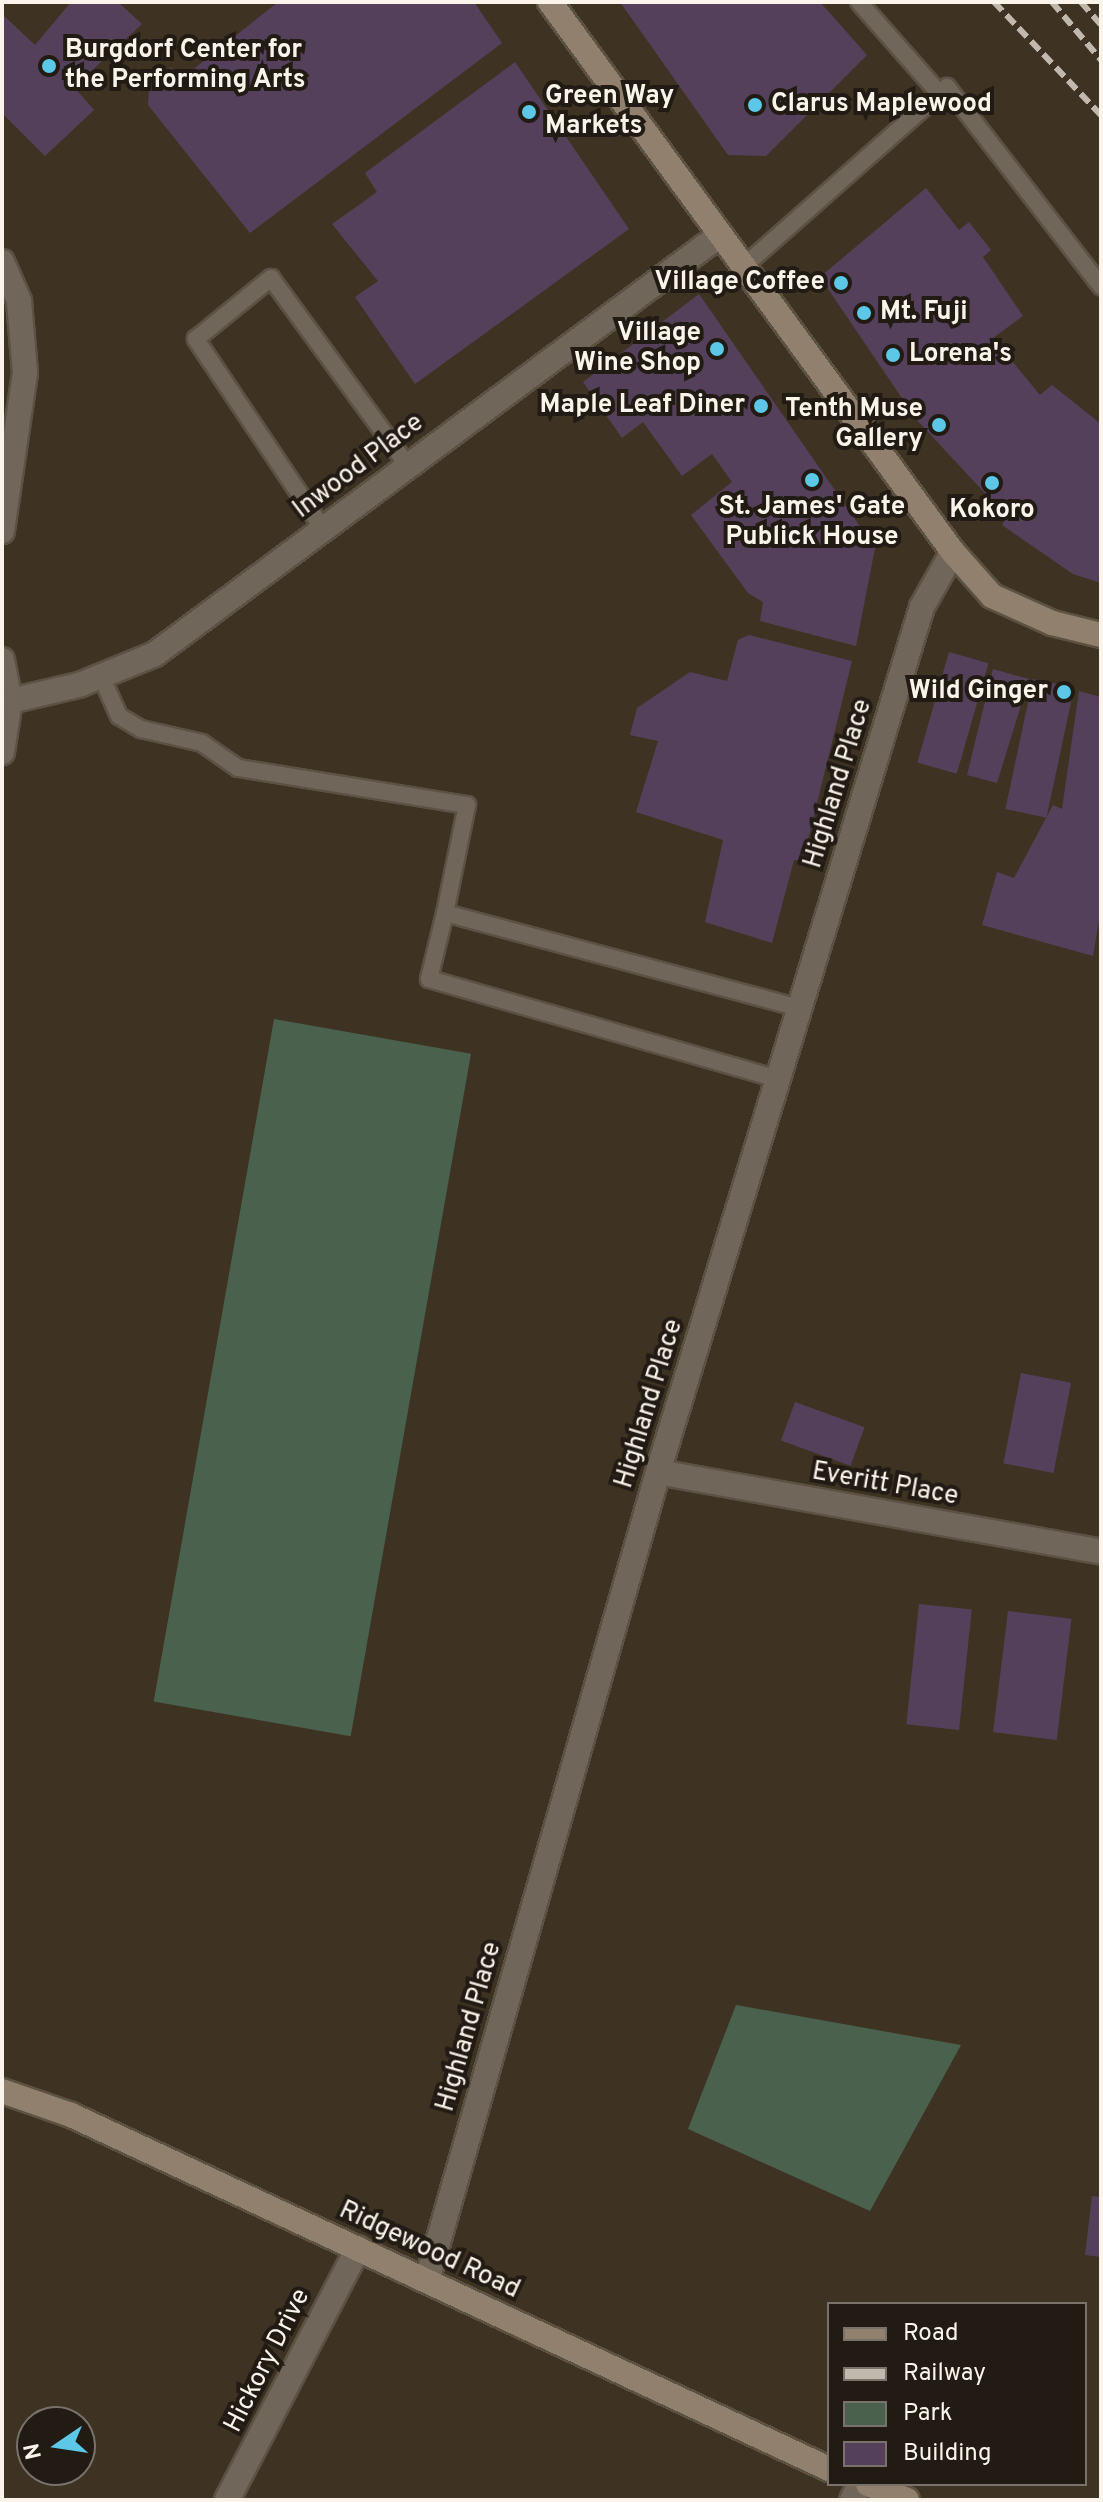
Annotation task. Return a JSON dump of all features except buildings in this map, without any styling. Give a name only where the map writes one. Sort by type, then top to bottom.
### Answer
[{"type":"street","points":[[550,2],[953,552],[992,596],[1052,623],[1101,635]]},
{"type":"street","name":"Inwood Place","points":[[10,701],[101,676],[155,654],[720,235]]},
{"type":"street","points":[[2,262],[19,301],[25,373],[2,531]]},
{"type":"street","name":"Highland Place","points":[[427,2281],[658,1472],[922,607],[953,552]]},
{"type":"street","points":[[2,660],[10,701],[2,752]]},
{"type":"street","name":"Everitt Place","points":[[658,1472],[1101,1552]]},
{"type":"street","name":"Ridgewood Road","points":[[2,2091],[71,2115],[827,2468]]},
{"type":"street","name":"Hickory Drive","points":[[227,2500],[358,2248]]},
{"type":"street","points":[[873,2486],[907,2500]]},
{"type":"lane","points":[[859,2],[939,93]]},
{"type":"lane","points":[[743,267],[947,87],[1101,286]]},
{"type":"lane","points":[[323,529],[196,339],[271,278],[408,466]]},
{"type":"lane","points":[[101,676],[119,716],[141,729],[202,743],[238,768],[467,805],[429,979],[778,1079]]},
{"type":"lane","points":[[445,913],[800,1008]]},
{"type":"green space","points":[[274,1019],[471,1054],[351,1736],[154,1701]]},
{"type":"green space","points":[[736,2005],[961,2045],[870,2211],[688,2129]]},
{"type":"railway","points":[[994,2],[1101,115]]},
{"type":"railway","points":[[1052,2],[1101,60]]},
{"type":"railway","points":[[1081,2],[1101,25]]},
{"type":"place","name":"Burgdorf Center for the Performing Arts","points":[[49,66]]},
{"type":"place","name":"Clarus Maplewood","points":[[755,105]]},
{"type":"place","name":"Green Way Markets","points":[[529,112]]},
{"type":"place","name":"Village Coffee","points":[[841,283]]},
{"type":"place","name":"Mt. Fuji","points":[[864,313]]},
{"type":"place","name":"Village Wine Shop","points":[[717,349]]},
{"type":"place","name":"Lorena's","points":[[893,355]]},
{"type":"place","name":"Maple Leaf Diner","points":[[761,406]]},
{"type":"place","name":"Tenth Muse Gallery","points":[[939,425]]},
{"type":"place","name":"St. James' Gate Publick House","points":[[812,480]]},
{"type":"place","name":"Kokoro","points":[[992,483]]},
{"type":"place","name":"Wild Ginger","points":[[1064,692]]}]
